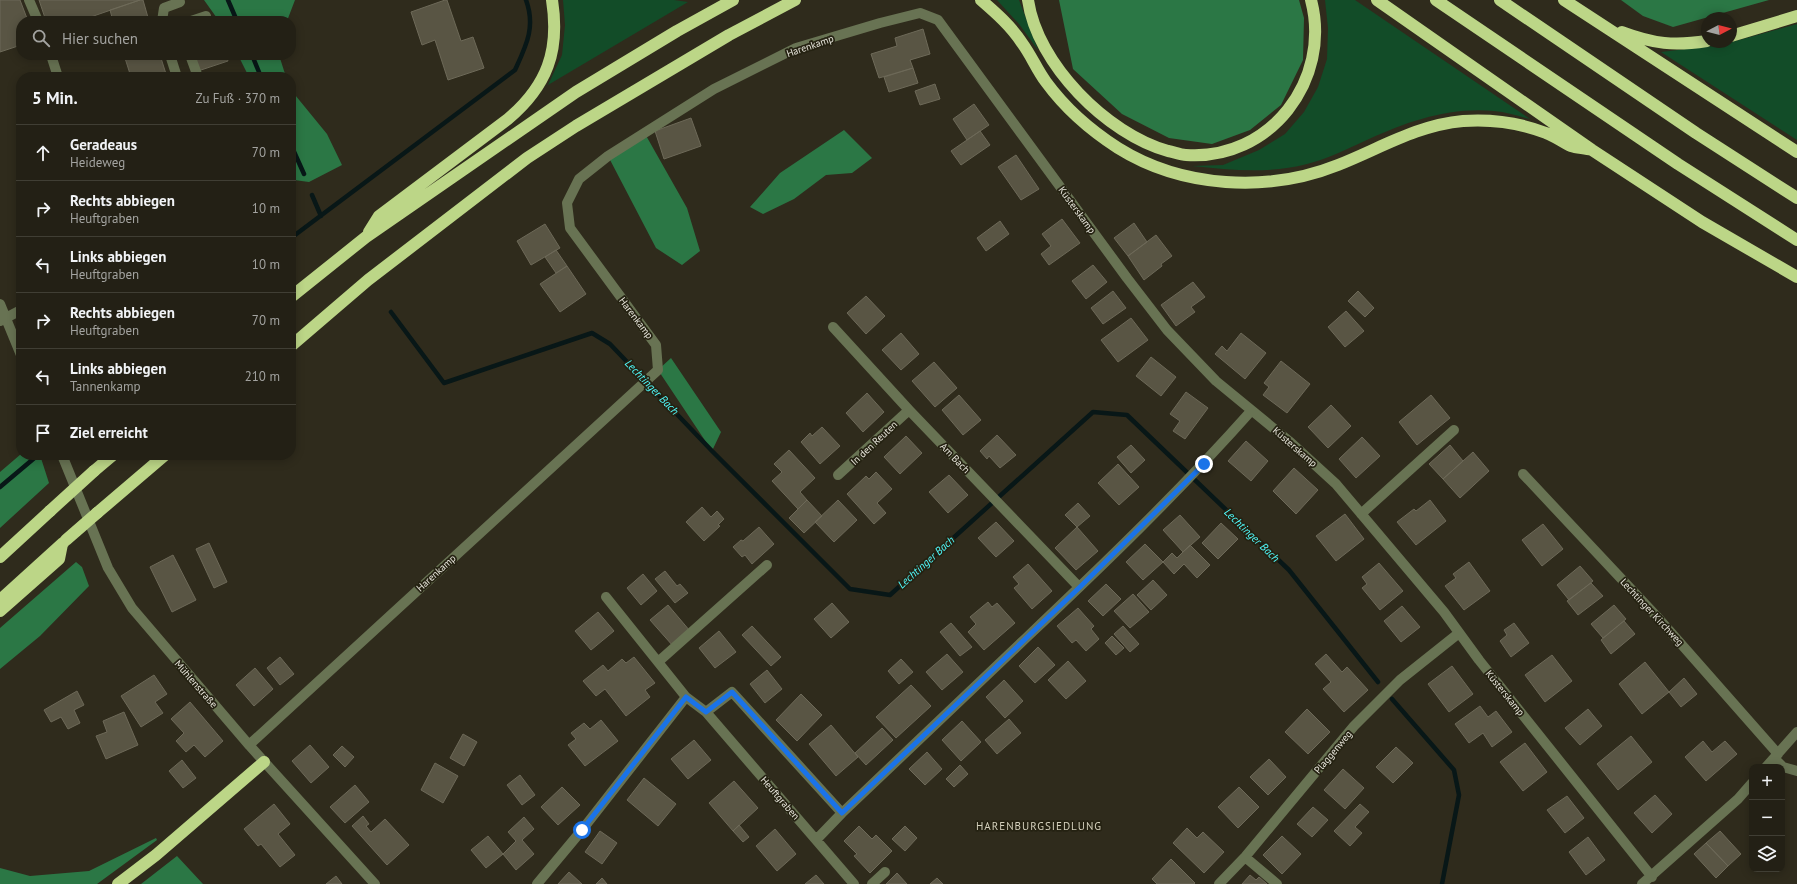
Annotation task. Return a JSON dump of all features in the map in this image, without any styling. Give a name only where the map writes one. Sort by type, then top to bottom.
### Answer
[{"type":"highway","points":[[366,237],[379,216],[508,119],[522,107],[536,90],[548,66],[554,40],[552,0]]},
{"type":"highway","points":[[296,293],[366,237],[576,92],[677,31],[733,0]]},
{"type":"highway","points":[[296,342],[368,280],[527,158],[576,126],[722,39],[796,0]]},
{"type":"highway","points":[[981,0],[1005,21],[1023,43],[1045,81],[1065,105],[1093,130],[1119,149],[1155,166],[1197,178],[1236,183],[1276,182],[1336,166],[1403,136],[1434,126],[1463,121],[1493,121],[1520,125],[1546,133],[1572,146],[1592,150]]},
{"type":"highway","points":[[1028,0],[1040,37],[1059,70],[1084,101],[1120,129],[1153,147],[1185,155],[1218,154],[1250,142],[1275,125],[1292,106],[1305,83],[1314,57],[1316,30],[1311,0]]},
{"type":"highway","points":[[1377,0],[1592,150],[1702,222],[1797,277]]},
{"type":"highway","points":[[1436,0],[1653,147],[1797,240]]},
{"type":"highway","points":[[1500,0],[1690,129],[1797,198]]},
{"type":"highway","points":[[1564,0],[1797,152]]},
{"type":"highway","points":[[1737,34],[1797,16]]},
{"type":"highway","points":[[1599,23],[1637,38],[1661,44],[1685,44],[1701,42]]},
{"type":"highway","points":[[0,557],[107,460]]},
{"type":"highway","points":[[0,600],[64,542],[159,460]]},
{"type":"highway","points":[[0,611],[59,559],[64,542]]},
{"type":"highway","points":[[118,884],[156,855],[264,762]]},
{"type":"street","points":[[29,0],[36,16]]},
{"type":"street","points":[[163,16],[164,8],[180,2]]},
{"type":"street","name":"Harenkamp","points":[[249,745],[658,370],[656,345],[570,228],[566,203],[579,179],[608,156],[714,89],[796,48],[880,23],[920,13],[938,20]]},
{"type":"street","name":"Küsterskamp","points":[[938,20],[1127,278],[1167,330],[1216,381],[1289,441],[1336,484],[1444,612],[1478,660],[1652,876]]},
{"type":"street","points":[[53,60],[56,72]]},
{"type":"street","points":[[172,60],[175,72]]},
{"type":"street","points":[[192,60],[196,72]]},
{"type":"street","points":[[0,304],[3,320],[16,345]]},
{"type":"street","points":[[3,320],[16,313]]},
{"type":"street","name":"Am Bach","points":[[833,327],[909,410],[1080,587]]},
{"type":"street","name":"In den Reuten","points":[[838,475],[909,410]]},
{"type":"street","points":[[816,840],[842,813],[1080,587],[1175,494],[1204,464],[1251,410]]},
{"type":"street","points":[[1361,514],[1454,430]]},
{"type":"street","name":"Mühlenstraße","points":[[64,460],[108,568],[132,608],[249,745],[375,884]]},
{"type":"street","name":"Lechtinger Kirchweg","points":[[1523,474],[1660,620],[1776,756],[1783,767],[1797,771]]},
{"type":"street","points":[[658,662],[767,565]]},
{"type":"street","name":"Heuftgraben","points":[[606,597],[686,697],[706,712],[854,884]]},
{"type":"street","name":"Plaggenweg","points":[[1219,884],[1245,857],[1354,726],[1400,680],[1459,633]]},
{"type":"street","points":[[706,712],[732,692],[842,813]]},
{"type":"street","points":[[537,884],[582,830],[686,697]]},
{"type":"street","points":[[1769,764],[1797,732]]},
{"type":"street","points":[[1642,884],[1738,799],[1749,786]]},
{"type":"street","points":[[1245,857],[1277,884]]},
{"type":"street","points":[[872,884],[885,872]]},
{"type":"green space","points":[[204,0],[295,0],[289,16],[215,16]]},
{"type":"green space","points":[[563,0],[674,0],[688,2],[548,85],[562,55],[565,25]]},
{"type":"green space","points":[[997,0],[1019,0],[1038,50],[1019,24]]},
{"type":"green space","points":[[1059,0],[1299,0],[1304,18],[1303,60],[1281,105],[1250,130],[1212,144],[1169,138],[1122,114],[1073,69]]},
{"type":"green space","points":[[1325,0],[1355,0],[1530,119],[1494,111],[1477,110],[1445,113],[1399,126],[1331,156],[1315,162],[1293,167],[1250,170],[1192,166],[1223,165],[1259,150],[1285,134],[1304,112],[1318,87],[1327,59],[1328,28]]},
{"type":"green space","points":[[1621,0],[1769,0],[1726,12],[1701,12],[1701,19],[1673,27],[1643,16]]},
{"type":"green space","points":[[1797,24],[1797,140],[1661,52],[1701,47],[1737,48],[1737,41]]},
{"type":"green space","points":[[240,60],[281,60],[284,72],[246,72]]},
{"type":"green space","points":[[296,96],[327,134],[342,165],[309,182],[296,180]]},
{"type":"green space","points":[[844,130],[872,158],[852,173],[826,175],[794,199],[763,214],[750,207],[780,173]]},
{"type":"green space","points":[[644,132],[687,208],[700,251],[682,265],[656,248],[608,156]]},
{"type":"green space","points":[[671,358],[721,432],[712,451],[658,370]]},
{"type":"green space","points":[[16,458],[16,460],[42,460],[49,483],[0,528],[0,472]]},
{"type":"green space","points":[[76,562],[82,567],[89,586],[40,636],[0,669],[0,628]]},
{"type":"green space","points":[[156,838],[157,840],[97,884],[0,884],[0,868],[30,876],[89,871]]},
{"type":"green space","points":[[177,856],[203,884],[141,884]]},
{"type":"building","points":[[0,0],[20,0],[26,16],[16,16],[16,47],[0,52]]},
{"type":"building","points":[[39,0],[140,0],[94,16],[44,16]]},
{"type":"building","points":[[143,0],[148,16],[112,16],[110,10]]},
{"type":"building","points":[[447,0],[461,41],[473,37],[484,68],[448,80],[435,40],[422,45],[411,12]]},
{"type":"building","points":[[923,29],[930,54],[910,60],[913,68],[879,78],[871,54],[897,46],[895,38]]},
{"type":"building","points":[[126,60],[162,60],[165,72],[129,72]]},
{"type":"building","points":[[195,60],[228,60],[228,61],[198,71]]},
{"type":"building","points":[[913,68],[918,83],[889,92],[884,77]]},
{"type":"building","points":[[935,84],[940,99],[920,105],[915,91]]},
{"type":"building","points":[[974,104],[989,125],[967,140],[953,119]]},
{"type":"building","points":[[691,118],[701,146],[664,159],[655,131]]},
{"type":"building","points":[[980,131],[990,145],[961,165],[951,151]]},
{"type":"building","points":[[1016,155],[1039,189],[1021,200],[998,167]]},
{"type":"building","points":[[1062,219],[1080,243],[1049,265],[1041,254],[1051,246],[1042,234]]},
{"type":"building","points":[[1000,221],[1009,234],[986,251],[977,238]]},
{"type":"building","points":[[1134,223],[1147,242],[1128,256],[1114,238]]},
{"type":"building","points":[[545,224],[560,248],[531,265],[517,241]]},
{"type":"building","points":[[1156,235],[1172,256],[1144,280],[1128,256]]},
{"type":"building","points":[[556,250],[567,266],[556,273],[545,257]]},
{"type":"building","points":[[1093,265],[1107,282],[1086,299],[1072,281]]},
{"type":"building","points":[[567,266],[586,294],[560,312],[540,284]]},
{"type":"building","points":[[1193,282],[1205,297],[1191,307],[1195,312],[1176,326],[1161,305]]},
{"type":"building","points":[[1113,291],[1126,308],[1103,324],[1091,308]]},
{"type":"building","points":[[1358,291],[1374,308],[1365,317],[1348,301]]},
{"type":"building","points":[[866,296],[885,316],[866,334],[847,313]]},
{"type":"building","points":[[1346,311],[1364,331],[1345,347],[1328,327]]},
{"type":"building","points":[[1131,318],[1148,340],[1118,362],[1101,340]]},
{"type":"building","points":[[901,333],[919,354],[901,370],[882,350]]},
{"type":"building","points":[[1241,333],[1266,353],[1245,379],[1215,354],[1222,346],[1227,351]]},
{"type":"building","points":[[1151,357],[1176,377],[1161,396],[1136,376]]},
{"type":"building","points":[[1281,361],[1310,384],[1287,413],[1263,395],[1269,387],[1264,383]]},
{"type":"building","points":[[934,362],[957,388],[935,407],[912,381]]},
{"type":"building","points":[[1186,392],[1208,408],[1185,439],[1173,431],[1180,421],[1170,414]]},
{"type":"building","points":[[867,393],[884,412],[863,432],[846,413]]},
{"type":"building","points":[[959,395],[981,420],[963,435],[942,410]]},
{"type":"building","points":[[1431,395],[1450,418],[1417,445],[1399,422]]},
{"type":"building","points":[[1331,405],[1351,426],[1328,448],[1308,427]]},
{"type":"building","points":[[822,427],[840,446],[820,464],[801,442],[810,433],[812,436]]},
{"type":"building","points":[[997,435],[1016,455],[1000,468],[989,456],[987,459],[980,451]]},
{"type":"building","points":[[906,436],[922,453],[900,474],[884,457]]},
{"type":"building","points":[[1362,437],[1380,456],[1356,478],[1339,459]]},
{"type":"building","points":[[1246,441],[1268,461],[1251,481],[1228,461]]},
{"type":"building","points":[[1131,445],[1145,460],[1131,473],[1117,457]]},
{"type":"building","points":[[1450,445],[1463,461],[1443,479],[1429,464]]},
{"type":"building","points":[[789,450],[815,478],[800,492],[807,500],[798,509],[772,481],[782,472],[774,464]]},
{"type":"building","points":[[1473,452],[1489,471],[1460,498],[1443,479]]},
{"type":"building","points":[[1118,464],[1139,487],[1119,505],[1098,483]]},
{"type":"building","points":[[1294,468],[1318,490],[1296,514],[1273,491]]},
{"type":"building","points":[[876,472],[892,489],[877,503],[886,513],[874,524],[847,494],[866,476],[869,479]]},
{"type":"building","points":[[949,475],[968,495],[948,513],[929,492]]},
{"type":"building","points":[[807,500],[822,516],[804,533],[789,518]]},
{"type":"building","points":[[838,500],[857,520],[834,542],[815,522]]},
{"type":"building","points":[[1430,500],[1446,521],[1416,545],[1397,522],[1414,509],[1416,511]]},
{"type":"building","points":[[1078,503],[1090,516],[1077,527],[1065,515]]},
{"type":"building","points":[[702,507],[711,517],[717,511],[724,519],[718,525],[720,526],[704,541],[686,522]]},
{"type":"building","points":[[1345,514],[1364,539],[1336,561],[1316,536]]},
{"type":"building","points":[[1180,515],[1200,537],[1183,552],[1163,530]]},
{"type":"building","points":[[996,522],[1014,541],[996,557],[978,538]]},
{"type":"building","points":[[1221,523],[1238,539],[1218,559],[1202,543]]},
{"type":"building","points":[[1543,524],[1563,549],[1542,566],[1522,540]]},
{"type":"building","points":[[759,527],[774,544],[752,564],[745,555],[742,557],[733,547],[741,540],[743,541]]},
{"type":"building","points":[[1077,527],[1098,551],[1076,570],[1055,548]]},
{"type":"building","points":[[209,543],[227,582],[214,588],[196,549]]},
{"type":"building","points":[[1145,544],[1163,562],[1143,580],[1126,562]]},
{"type":"building","points":[[1190,545],[1210,565],[1197,578],[1184,564],[1174,574],[1163,562],[1172,553],[1177,558]]},
{"type":"building","points":[[173,555],[196,600],[172,612],[150,567]]},
{"type":"building","points":[[1469,562],[1490,591],[1464,610],[1445,586],[1456,578],[1453,574]]},
{"type":"building","points":[[1379,563],[1403,591],[1380,610],[1362,588],[1367,584],[1362,577]]},
{"type":"building","points":[[1028,564],[1052,591],[1032,609],[1014,588],[1019,584],[1013,577]]},
{"type":"building","points":[[1580,566],[1593,581],[1569,600],[1557,585]]},
{"type":"building","points":[[665,571],[677,586],[680,584],[688,593],[675,603],[655,579]]},
{"type":"building","points":[[643,574],[657,591],[641,605],[627,588]]},
{"type":"building","points":[[1153,580],[1167,595],[1151,610],[1137,595]]},
{"type":"building","points":[[1591,583],[1603,596],[1578,615],[1567,601]]},
{"type":"building","points":[[1106,584],[1121,599],[1103,616],[1088,601]]},
{"type":"building","points":[[1133,594],[1149,612],[1130,628],[1114,611]]},
{"type":"building","points":[[988,602],[992,607],[997,603],[1015,623],[984,650],[968,632],[976,624],[970,617]]},
{"type":"building","points":[[832,603],[849,622],[831,638],[814,619]]},
{"type":"building","points":[[668,605],[690,631],[673,646],[650,620]]},
{"type":"building","points":[[1614,605],[1626,619],[1603,638],[1591,624]]},
{"type":"building","points":[[1402,606],[1420,627],[1401,642],[1384,621]]},
{"type":"building","points":[[1078,608],[1094,626],[1091,629],[1099,639],[1086,651],[1076,640],[1072,643],[1057,626]]},
{"type":"building","points":[[598,612],[614,631],[591,650],[575,631]]},
{"type":"building","points":[[1624,621],[1635,634],[1611,654],[1601,640]]},
{"type":"building","points":[[951,623],[972,647],[960,656],[940,632]]},
{"type":"building","points":[[1514,623],[1529,643],[1511,657],[1500,641],[1507,635],[1504,630]]},
{"type":"building","points":[[752,626],[781,657],[771,666],[742,635]]},
{"type":"building","points":[[1123,626],[1139,644],[1130,652],[1114,634]]},
{"type":"building","points":[[719,631],[736,652],[715,668],[699,648]]},
{"type":"building","points":[[1112,636],[1124,648],[1116,655],[1105,643]]},
{"type":"building","points":[[1038,647],[1055,665],[1035,683],[1019,666]]},
{"type":"building","points":[[947,654],[963,672],[942,690],[926,672]]},
{"type":"building","points":[[1326,654],[1342,672],[1347,667],[1368,690],[1344,712],[1323,689],[1331,682],[1315,664]]},
{"type":"building","points":[[1552,655],[1572,681],[1545,702],[1525,675]]},
{"type":"building","points":[[280,657],[294,674],[280,685],[267,668]]},
{"type":"building","points":[[634,657],[655,683],[645,690],[650,697],[626,716],[605,689],[596,696],[583,681],[603,665],[608,671],[622,659],[626,663]]},
{"type":"building","points":[[901,659],[913,672],[899,684],[888,671]]},
{"type":"building","points":[[1068,661],[1086,681],[1066,699],[1048,680]]},
{"type":"building","points":[[1645,662],[1669,692],[1642,714],[1619,684]]},
{"type":"building","points":[[1452,666],[1473,694],[1449,712],[1428,684]]},
{"type":"building","points":[[255,668],[273,689],[254,706],[236,685]]},
{"type":"building","points":[[767,670],[782,689],[765,703],[750,684]]},
{"type":"building","points":[[154,675],[167,694],[155,702],[163,713],[141,727],[121,696]]},
{"type":"building","points":[[1684,678],[1697,694],[1681,707],[1669,692]]},
{"type":"building","points":[[1004,680],[1023,701],[1005,718],[986,697]]},
{"type":"building","points":[[911,685],[931,706],[896,738],[876,717]]},
{"type":"building","points":[[77,691],[84,705],[74,710],[80,723],[68,729],[61,717],[51,722],[44,710]]},
{"type":"building","points":[[801,694],[822,715],[797,741],[776,720]]},
{"type":"building","points":[[190,702],[223,741],[205,757],[194,745],[186,752],[176,741],[184,733],[171,719]]},
{"type":"building","points":[[1480,706],[1488,717],[1496,711],[1512,732],[1492,747],[1483,733],[1469,743],[1455,724]]},
{"type":"building","points":[[1307,709],[1330,732],[1308,754],[1285,732]]},
{"type":"building","points":[[1588,709],[1602,726],[1580,745],[1565,728]]},
{"type":"building","points":[[124,712],[138,745],[106,759],[96,736],[107,732],[103,721]]},
{"type":"building","points":[[1009,719],[1021,733],[997,754],[985,740]]},
{"type":"building","points":[[601,720],[618,741],[585,766],[568,745],[576,739],[571,733],[584,723],[590,729]]},
{"type":"building","points":[[962,721],[981,742],[961,761],[942,740]]},
{"type":"building","points":[[831,725],[858,757],[836,776],[809,744]]},
{"type":"building","points":[[882,728],[893,740],[866,765],[855,753]]},
{"type":"building","points":[[463,734],[477,742],[464,766],[450,758]]},
{"type":"building","points":[[1631,736],[1652,762],[1618,790],[1597,764]]},
{"type":"building","points":[[694,740],[711,760],[688,779],[671,759]]},
{"type":"building","points":[[1703,741],[1712,752],[1725,741],[1737,754],[1706,781],[1685,757]]},
{"type":"building","points":[[1525,743],[1547,772],[1523,791],[1500,762]]},
{"type":"building","points":[[310,745],[329,767],[311,783],[292,761]]},
{"type":"building","points":[[342,746],[354,757],[345,767],[333,755]]},
{"type":"building","points":[[1396,747],[1413,763],[1393,783],[1376,767]]},
{"type":"building","points":[[927,752],[942,769],[925,785],[909,769]]},
{"type":"building","points":[[1269,759],[1286,777],[1268,795],[1250,777]]},
{"type":"building","points":[[182,760],[196,778],[183,788],[169,771]]},
{"type":"building","points":[[435,763],[458,776],[443,803],[421,790]]},
{"type":"building","points":[[960,765],[968,774],[954,787],[946,779]]},
{"type":"building","points":[[1343,769],[1364,788],[1345,809],[1324,790]]},
{"type":"building","points":[[520,775],[535,795],[522,805],[507,785]]},
{"type":"building","points":[[644,778],[676,804],[658,826],[627,800]]},
{"type":"building","points":[[734,781],[758,808],[733,831],[709,803]]},
{"type":"building","points":[[355,785],[369,802],[345,823],[330,807]]},
{"type":"building","points":[[562,787],[580,805],[558,825],[541,807]]},
{"type":"building","points":[[1239,787],[1259,807],[1238,828],[1218,807]]},
{"type":"building","points":[[1655,795],[1672,814],[1652,833],[1634,813]]},
{"type":"building","points":[[1567,796],[1584,818],[1565,833],[1547,810]]},
{"type":"building","points":[[274,804],[290,824],[278,834],[295,855],[280,867],[261,844],[258,846],[244,829]]},
{"type":"building","points":[[1360,804],[1369,812],[1355,827],[1362,833],[1350,846],[1334,831]]},
{"type":"building","points":[[1313,807],[1328,820],[1312,837],[1297,824]]},
{"type":"building","points":[[363,816],[369,824],[366,826],[371,832],[385,819],[409,845],[387,865],[352,826]]},
{"type":"building","points":[[524,817],[534,829],[522,840],[534,854],[516,870],[503,854],[516,841],[508,832]]},
{"type":"building","points":[[739,825],[749,837],[743,842],[733,831]]},
{"type":"building","points":[[859,826],[872,839],[876,835],[892,851],[870,873],[854,856],[857,854],[844,841]]},
{"type":"building","points":[[905,826],[917,838],[905,851],[892,839]]},
{"type":"building","points":[[1187,828],[1197,838],[1203,832],[1224,852],[1204,873],[1173,843]]},
{"type":"building","points":[[775,829],[796,854],[777,871],[756,846]]},
{"type":"building","points":[[600,831],[617,843],[602,864],[585,852]]},
{"type":"building","points":[[1720,831],[1741,854],[1728,866],[1706,843]]},
{"type":"building","points":[[488,836],[503,854],[486,868],[471,850]]},
{"type":"building","points":[[1282,836],[1301,854],[1282,874],[1263,855]]},
{"type":"building","points":[[1588,837],[1605,860],[1586,875],[1569,852]]},
{"type":"building","points":[[1706,843],[1728,866],[1716,878],[1694,854]]},
{"type":"building","points":[[1171,859],[1195,883],[1194,884],[1157,884],[1152,879]]},
{"type":"building","points":[[569,872],[582,884],[558,884]]},
{"type":"building","points":[[897,873],[907,884],[886,884]]},
{"type":"building","points":[[816,875],[824,884],[805,884]]},
{"type":"building","points":[[1250,875],[1256,880],[1259,877],[1267,884],[1242,884]]},
{"type":"building","points":[[336,876],[342,884],[326,884]]},
{"type":"building","points":[[602,878],[607,884],[596,884]]},
{"type":"building","points":[[937,878],[943,884],[930,884]]},
{"type":"waterway","points":[[228,0],[235,16]]},
{"type":"waterway","points":[[296,234],[515,70],[523,53],[530,28],[529,10],[526,0]]},
{"type":"waterway","points":[[254,60],[259,72]]},
{"type":"waterway","points":[[296,156],[304,174]]},
{"type":"waterway","points":[[312,195],[321,216]]},
{"type":"waterway","name":"Lechtinger Bach","points":[[391,312],[444,383],[592,333],[610,344],[712,451],[850,589],[890,595],[1093,412],[1127,415],[1289,570],[1378,682]]},
{"type":"waterway","name":"Lechtinger Bach","points":[[0,487],[32,460]]},
{"type":"waterway","name":"Lechtinger Bach","points":[[1392,699],[1454,770],[1459,795],[1442,884]]},
{"type":"district","name":"HARENBURGSIEDLUNG","points":[[1039,826]]},
{"type":"route","points":[[582,830],[686,697],[706,712],[732,692],[842,813],[1080,587],[1204,464]]}]
